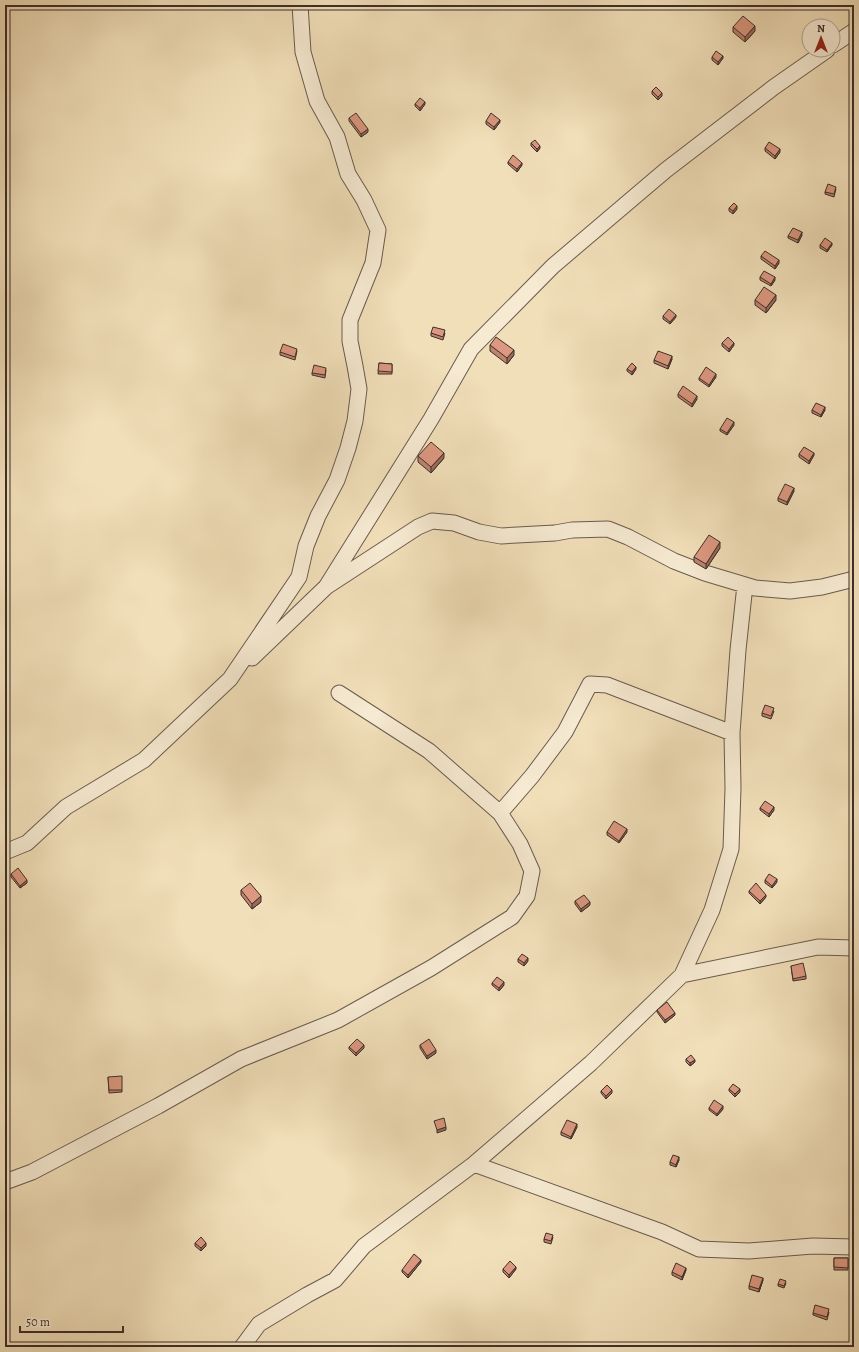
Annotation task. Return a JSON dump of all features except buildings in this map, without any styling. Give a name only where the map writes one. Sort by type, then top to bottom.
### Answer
[{"type":"street","points":[[230,679],[299,577],[306,546],[318,516],[337,480],[348,448],[355,421],[359,389],[356,366],[350,341],[350,320],[373,263],[378,230],[364,200],[348,174],[336,137],[317,101],[304,52],[300,5]]},
{"type":"street","points":[[841,40],[854,31]]},
{"type":"street","points":[[326,587],[430,419],[471,349],[553,266],[660,175],[774,87],[816,58]]},
{"type":"street","points":[[5,852],[27,843],[66,807],[144,760],[326,587],[418,527],[432,521],[454,523],[480,532],[501,536],[555,533],[572,530],[608,529],[628,537],[674,561],[705,573],[755,588],[790,591],[822,587],[854,579]]},
{"type":"street","points":[[242,1347],[259,1324],[306,1295],[335,1280],[364,1246],[474,1164],[591,1063],[682,975],[712,910],[731,849],[733,788],[732,733],[744,585]]},
{"type":"street","points":[[500,813],[532,776],[565,732],[590,684],[607,685],[732,733]]},
{"type":"street","points":[[5,1182],[32,1172],[158,1106],[241,1059],[338,1020],[431,968],[512,917],[527,896],[532,871],[520,844],[500,813],[429,751],[339,693]]},
{"type":"street","points":[[682,975],[818,947],[854,948]]},
{"type":"street","points":[[474,1164],[662,1232],[699,1249],[749,1251],[813,1246],[854,1247]]}]
